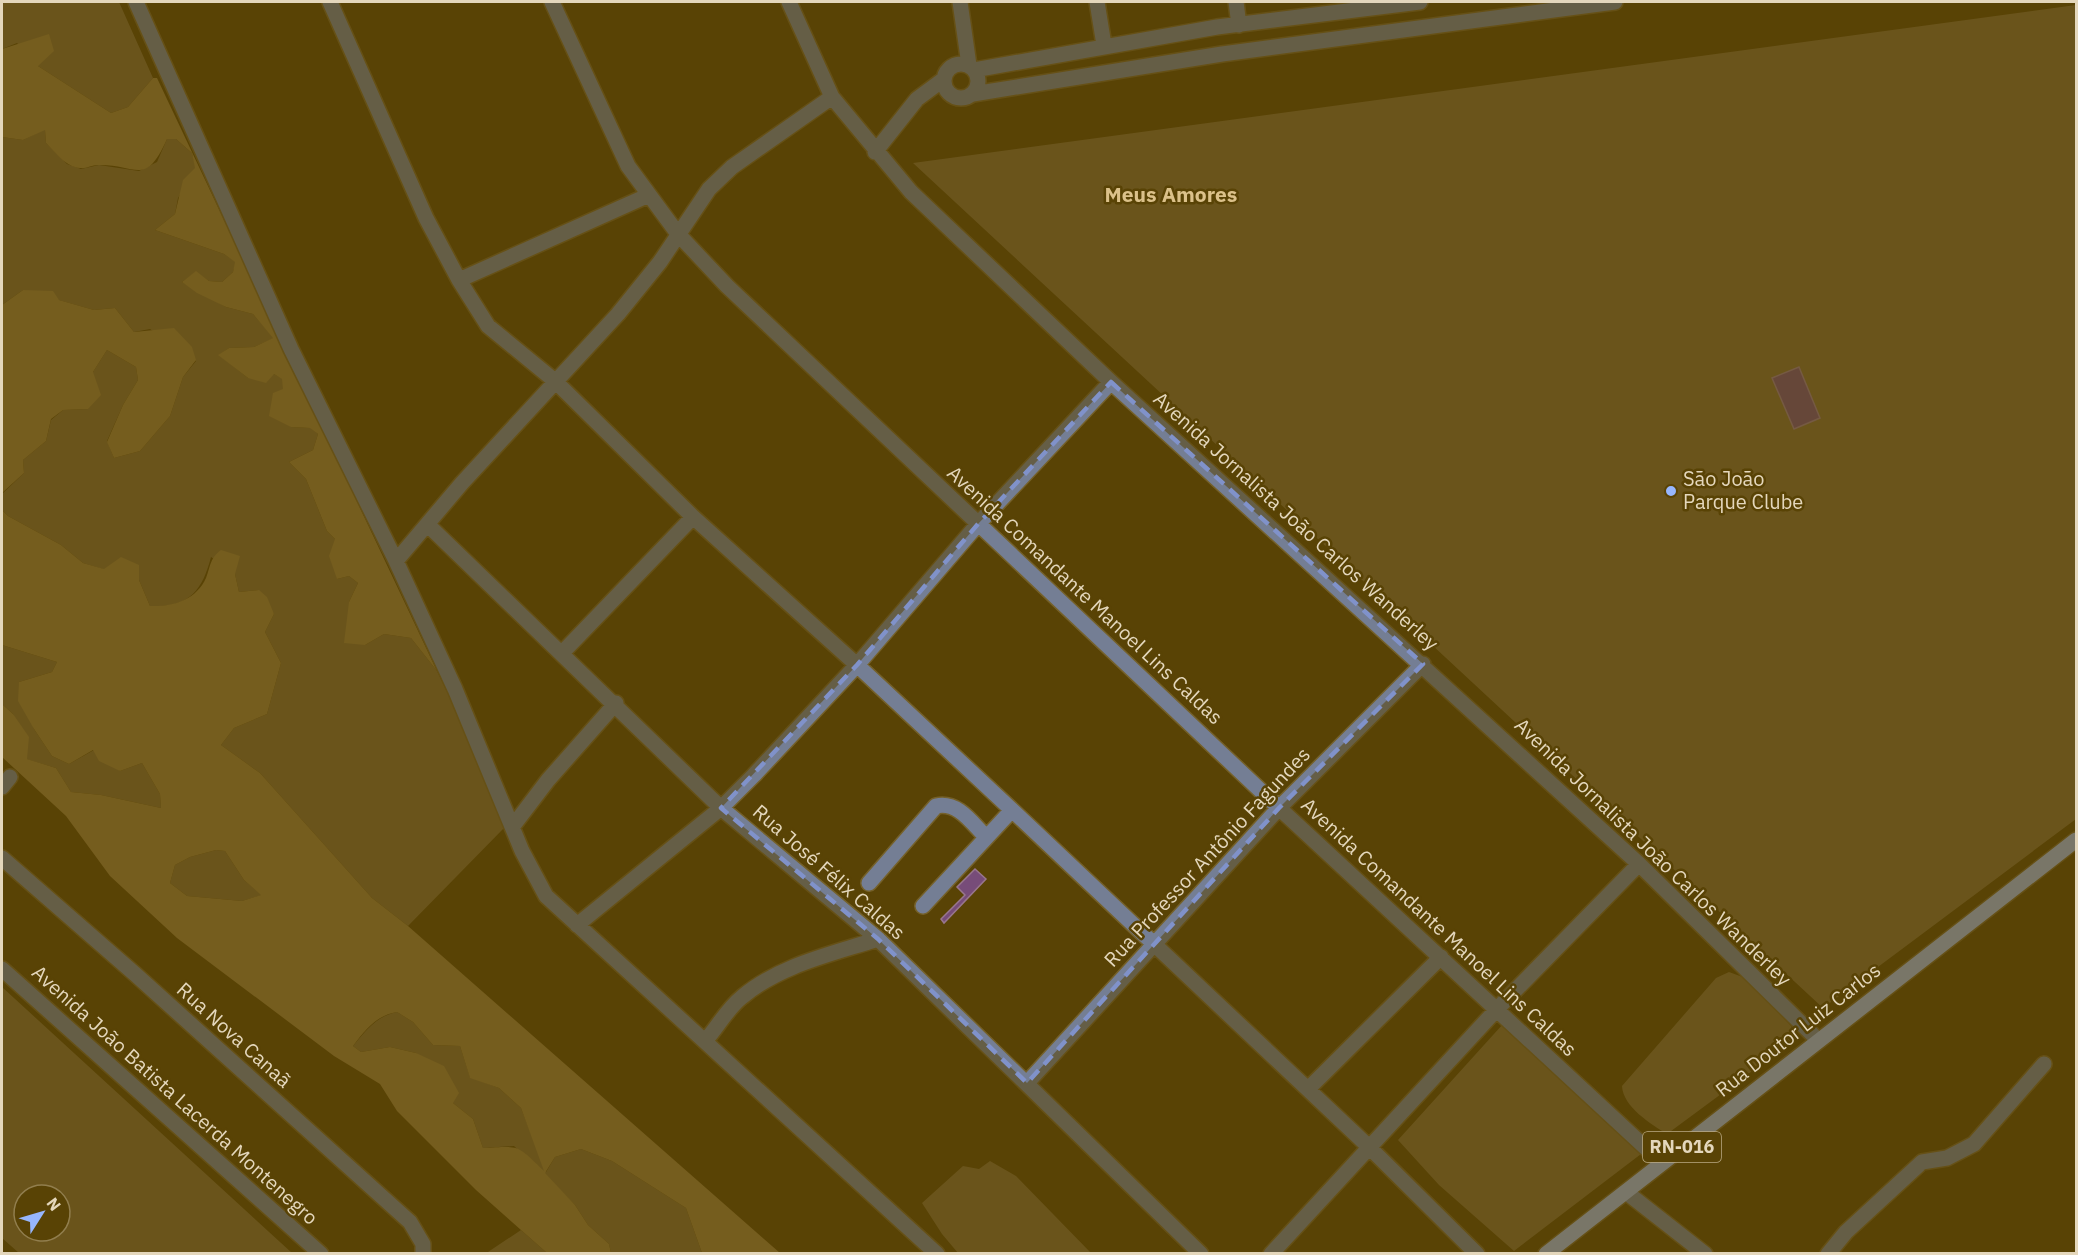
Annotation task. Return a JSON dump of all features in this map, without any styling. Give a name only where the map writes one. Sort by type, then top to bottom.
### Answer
[{"type":"main road","name":"Rua Doutor Luiz Carlos","points":[[1546,1254],[2076,840]]},
{"type":"street","points":[[136,2],[291,349],[396,561],[455,689],[530,869],[546,896],[706,1040],[937,1254]]},
{"type":"street","points":[[330,2],[426,218],[459,280],[488,326],[555,381],[693,518],[857,665],[1012,810],[1368,1146],[1477,1254]]},
{"type":"street","name":"Avenida Comandante Manoel Lins Caldas","points":[[552,2],[628,166],[678,234],[727,286],[1279,808],[1662,1163]]},
{"type":"street","name":"Avenida Jornalista João Carlos Wanderley","points":[[789,2],[832,97],[875,152],[911,192],[1111,382],[1640,864],[1818,1040]]},
{"type":"street","points":[[960,2],[971,68],[978,82],[972,94]]},
{"type":"street","points":[[1097,2],[1104,45]]},
{"type":"street","points":[[1236,2],[1239,26]]},
{"type":"street","points":[[1420,2],[1376,5],[1239,26],[1217,27],[971,68],[956,64],[950,67],[944,79],[944,86],[953,96],[967,97],[972,94],[1222,54],[1497,17],[1529,8],[1615,2]]},
{"type":"street","points":[[1494,2],[1497,17]]},
{"type":"street","points":[[1262,22],[1262,50]]},
{"type":"street","points":[[1217,27],[1222,54]]},
{"type":"street","points":[[875,152],[917,99],[944,79]]},
{"type":"street","points":[[396,561],[462,483],[625,306],[709,189],[732,167],[832,97]]},
{"type":"street","points":[[459,280],[649,195]]},
{"type":"street","points":[[577,925],[722,808],[857,665],[978,524],[1111,382]]},
{"type":"street","points":[[562,653],[693,518]]},
{"type":"street","name":"Rua José Félix Caldas","points":[[428,525],[722,808],[878,939],[1201,1254]]},
{"type":"street","name":"Rua Professor Antônio Fagundes","points":[[1027,1083],[1279,808],[1423,664]]},
{"type":"street","points":[[513,826],[548,780],[616,704]]},
{"type":"street","points":[[868,883],[936,806],[945,804],[956,807],[986,837]]},
{"type":"street","points":[[923,906],[1012,810]]},
{"type":"street","name":"Rua Nova Canaã","points":[[2,858],[135,974],[410,1222],[423,1244],[423,1254]]},
{"type":"street","points":[[1271,1254],[1368,1146],[1497,1009],[1640,864]]},
{"type":"street","points":[[706,1040],[726,1012],[759,985],[801,963],[878,939]]},
{"type":"street","points":[[1308,1089],[1441,957]]},
{"type":"street","name":"Avenida João Batista Lacerda Montenegro","points":[[2,969],[321,1254]]},
{"type":"street","points":[[1828,1254],[1846,1232],[1922,1162],[1947,1158],[1974,1144],[2044,1064]]},
{"type":"street","points":[[1626,1192],[1705,1254]]},
{"type":"highlighted area","points":[[1111,382],[1423,664],[1279,808],[1027,1083],[878,939],[721,808],[857,665],[978,524]]},
{"type":"shaded area","points":[[2,2],[119,2],[153,78],[128,107],[111,113],[38,66],[17,43],[2,49]]},
{"type":"shaded area","name":"São João Parque Clube","points":[[2076,5],[2076,819],[1823,1008],[913,163]]},
{"type":"shaded area","points":[[49,34],[54,51],[38,66],[111,113],[128,107],[153,78],[157,78],[437,671],[411,638],[384,634],[365,645],[344,643],[349,602],[358,583],[349,576],[337,579],[329,556],[335,539],[327,531],[306,479],[289,462],[313,450],[318,434],[310,428],[291,427],[269,416],[273,393],[283,389],[282,379],[274,374],[266,383],[248,378],[218,355],[229,348],[254,347],[273,338],[253,314],[226,307],[197,293],[182,282],[196,271],[209,281],[222,282],[233,272],[235,262],[224,254],[155,230],[175,214],[183,180],[195,168],[192,153],[176,139],[167,139],[152,164],[146,168],[139,170],[98,165],[80,168],[57,155],[46,143],[45,130],[23,140],[2,137],[2,49]]},
{"type":"shaded area","points":[[45,129],[46,143],[67,164],[81,169],[99,165],[139,171],[157,162],[167,139],[176,139],[192,153],[196,168],[178,198],[175,214],[155,230],[224,254],[236,262],[233,272],[222,282],[209,281],[196,272],[182,282],[226,307],[253,314],[274,338],[254,347],[229,348],[219,355],[248,378],[274,374],[283,379],[291,427],[311,428],[318,434],[313,450],[289,462],[306,479],[327,531],[335,539],[337,579],[349,576],[358,583],[349,602],[365,645],[384,634],[411,638],[437,671],[476,752],[504,828],[408,926],[372,898],[260,773],[221,745],[234,728],[267,714],[281,663],[265,632],[274,614],[258,590],[239,592],[235,574],[211,557],[203,580],[184,601],[163,606],[150,606],[139,580],[83,563],[61,545],[8,516],[2,510],[2,494],[24,473],[23,460],[46,441],[51,420],[63,410],[88,409],[93,372],[107,350],[136,367],[138,380],[123,405],[107,441],[114,458],[140,451],[170,416],[183,377],[196,361],[150,329],[134,332],[115,308],[94,310],[23,290],[2,305],[2,137],[23,140]]},
{"type":"shaded area","points":[[23,290],[53,291],[59,300],[94,310],[115,308],[134,332],[174,328],[192,347],[196,360],[183,377],[170,416],[140,451],[114,458],[107,442],[123,405],[138,380],[136,367],[107,350],[93,372],[101,395],[88,409],[63,410],[51,419],[46,441],[23,460],[24,473],[2,493],[2,305]]},
{"type":"shaded area","points":[[1799,367],[1820,418],[1794,429],[1772,378]]},
{"type":"shaded area","points":[[2,510],[8,516],[61,545],[83,563],[104,569],[121,557],[139,565],[139,580],[150,606],[167,605],[190,597],[202,586],[213,559],[221,550],[240,556],[235,574],[239,592],[259,590],[267,597],[274,614],[265,632],[281,663],[267,714],[234,728],[221,745],[260,773],[372,898],[408,926],[780,1253],[702,1253],[686,1208],[612,1161],[581,1149],[555,1157],[545,1173],[575,1205],[588,1225],[609,1244],[611,1253],[547,1253],[476,1190],[397,1111],[380,1084],[334,1056],[177,938],[110,876],[66,816],[2,757],[2,704],[13,714],[29,737],[27,759],[56,768],[71,792],[101,795],[161,808],[160,794],[142,763],[120,771],[99,761],[93,750],[69,764],[52,756],[18,701],[19,682],[52,672],[57,662],[2,645]],"holes":[[[216,850],[225,851],[244,880],[261,895],[242,901],[187,896],[170,883],[175,865],[190,857]],[[397,1012],[413,1022],[433,1045],[460,1046],[470,1078],[499,1088],[521,1108],[544,1171],[522,1151],[512,1147],[483,1148],[473,1119],[453,1103],[459,1093],[444,1066],[416,1053],[390,1047],[361,1052],[353,1046],[377,1020]]]},
{"type":"shaded area","points":[[2,645],[57,662],[52,672],[19,682],[34,729],[52,756],[69,764],[94,750],[120,771],[142,763],[160,794],[161,808],[101,795],[71,792],[56,768],[26,759],[13,714],[2,704]]},
{"type":"shaded area","points":[[216,850],[225,851],[244,880],[262,895],[242,901],[187,896],[170,883],[175,865],[190,857]]},
{"type":"shaded area","points":[[975,869],[986,879],[944,923],[941,919],[965,895],[957,887]]},
{"type":"shaded area","points":[[1729,972],[1748,979],[1791,1026],[1794,1036],[1790,1043],[1667,1134],[1632,1108],[1622,1086],[1716,978]]},
{"type":"shaded area","points":[[2,987],[292,1253],[19,1253],[2,1238]]},
{"type":"shaded area","points":[[397,1012],[413,1022],[433,1045],[460,1046],[470,1077],[499,1088],[521,1108],[546,1172],[555,1157],[581,1149],[612,1161],[686,1208],[702,1253],[611,1253],[609,1244],[588,1225],[575,1205],[514,1146],[483,1148],[473,1119],[453,1103],[416,1053],[390,1047],[361,1052],[353,1046],[378,1020]]},
{"type":"shaded area","points":[[1503,1024],[1641,1154],[1514,1251],[1439,1185],[1398,1140]]},
{"type":"shaded area","points":[[990,1161],[1016,1176],[1091,1253],[958,1253],[942,1234],[922,1203],[963,1166],[979,1169]]},
{"type":"shaded area","points":[[521,1230],[547,1253],[485,1254]]},
{"type":"place","name":"São João Parque Clube","points":[[1671,491]]},
{"type":"district","name":"Meus Amores","points":[[1171,195]]}]
